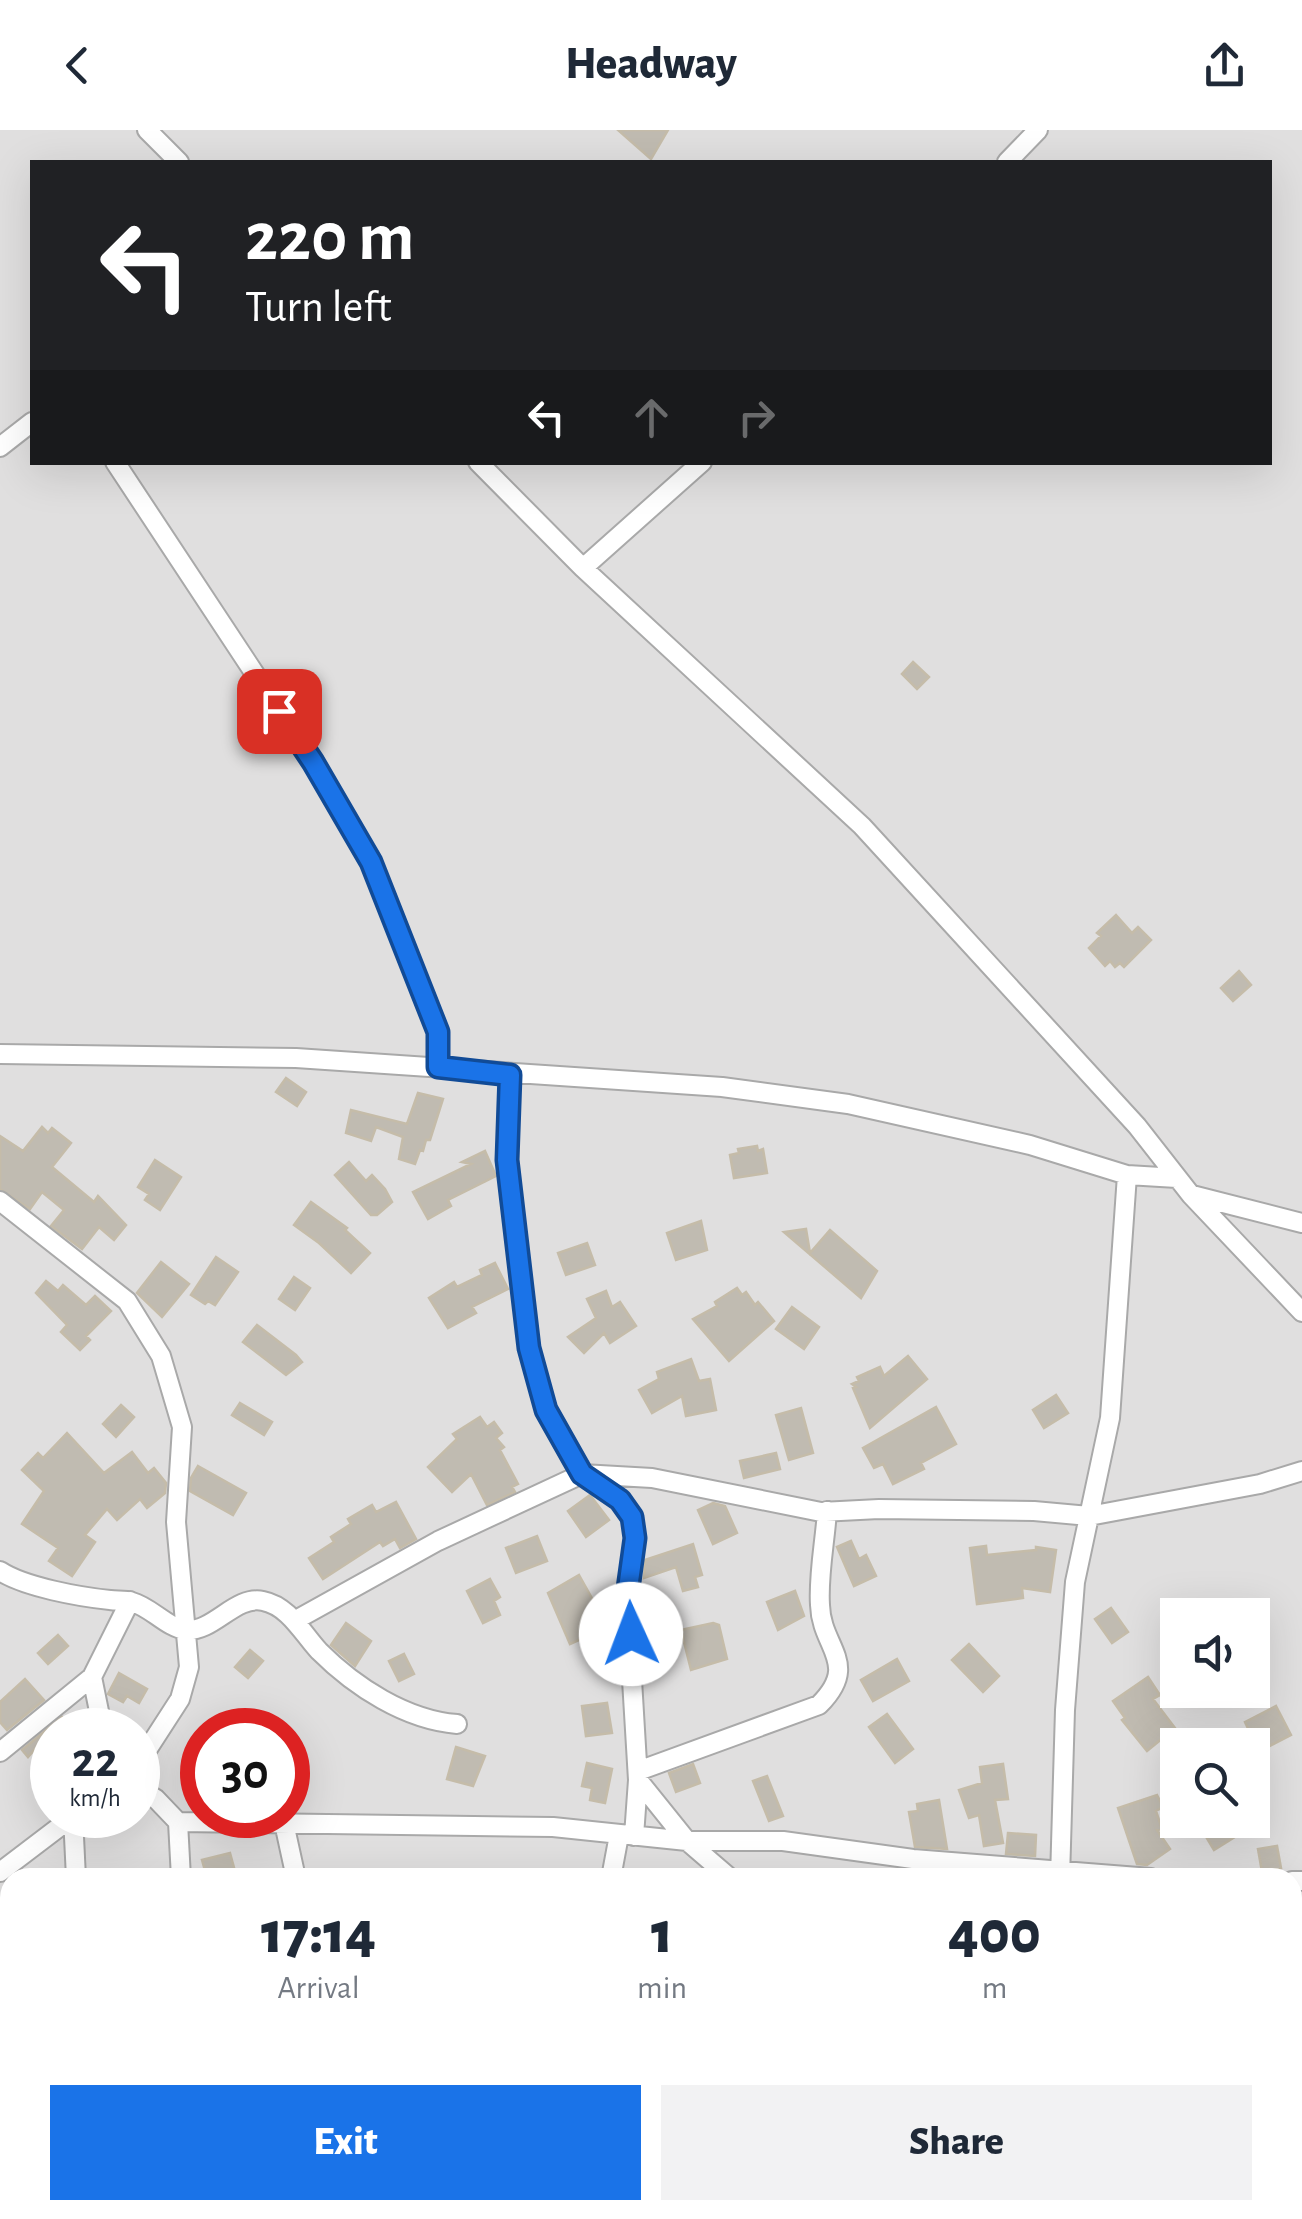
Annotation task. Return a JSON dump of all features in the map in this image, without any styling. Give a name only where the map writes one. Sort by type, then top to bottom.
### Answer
[{"type":"street","points":[[147,130],[177,160]]},
{"type":"street","points":[[1009,160],[1038,130]]},
{"type":"street","points":[[0,447],[30,424]]},
{"type":"street","points":[[117,465],[313,762],[371,862],[438,1032],[438,1067]]},
{"type":"street","points":[[481,465],[583,568],[862,826],[1137,1126],[1191,1195],[1302,1312]]},
{"type":"street","points":[[583,568],[699,465]]},
{"type":"street","points":[[0,1054],[296,1058],[722,1087],[848,1104],[1030,1145],[1127,1175],[1178,1178]]},
{"type":"street","points":[[510,1075],[507,1160],[529,1348],[546,1410],[582,1474],[620,1500],[632,1517],[635,1538],[627,1596],[638,1776],[615,1868]]},
{"type":"street","points":[[1060,1868],[1064,1710],[1075,1582],[1110,1418],[1127,1175]]},
{"type":"street","points":[[1191,1195],[1302,1223]]},
{"type":"street","points":[[0,1201],[126,1301],[161,1356],[182,1427],[176,1522],[188,1667],[180,1700],[160,1730]]},
{"type":"street","points":[[294,1620],[438,1541],[582,1474],[652,1478],[827,1512],[1034,1511],[1089,1516],[1260,1484],[1302,1471]]},
{"type":"street","points":[[638,1776],[819,1705],[835,1688],[838,1664],[820,1608],[827,1512]]},
{"type":"street","points":[[0,1571],[10,1578],[73,1593],[130,1601],[184,1630],[199,1628],[247,1602],[264,1601],[294,1620],[318,1650],[378,1697],[415,1716],[458,1724]]},
{"type":"street","points":[[0,1752],[92,1677],[130,1601]]},
{"type":"street","points":[[92,1677],[99,1708]]},
{"type":"street","points":[[638,1776],[686,1842],[718,1868]]},
{"type":"street","points":[[160,1803],[178,1822],[180,1868]]},
{"type":"street","points":[[310,1822],[553,1827],[686,1842],[783,1841],[997,1868]]},
{"type":"street","points":[[5,1868],[45,1838]]},
{"type":"street","points":[[75,1838],[76,1868]]},
{"type":"street","points":[[287,1838],[294,1868]]},
{"type":"shaded area","points":[[0,130],[1302,130],[1302,1868],[0,1868]]},
{"type":"building","points":[[618,130],[668,130],[651,159]]},
{"type":"building","points":[[913,662],[929,677],[917,689],[902,674]]},
{"type":"building","points":[[1116,915],[1132,933],[1138,927],[1151,940],[1124,967],[1120,963],[1115,967],[1110,961],[1105,966],[1089,948],[1101,936],[1097,933]]},
{"type":"building","points":[[1239,971],[1251,985],[1233,1001],[1221,988]]},
{"type":"building","points":[[286,1078],[306,1092],[297,1106],[276,1092]]},
{"type":"building","points":[[418,1093],[443,1099],[430,1140],[426,1140],[415,1164],[399,1159],[403,1137],[376,1127],[371,1141],[346,1133],[351,1110],[407,1124]]},
{"type":"building","points":[[42,1127],[48,1133],[52,1128],[71,1143],[52,1167],[94,1202],[98,1196],[126,1225],[114,1240],[99,1227],[82,1249],[51,1226],[64,1210],[42,1192],[30,1209],[0,1189],[0,1136],[23,1151]]},
{"type":"building","points":[[757,1146],[758,1151],[763,1149],[767,1173],[734,1178],[730,1155],[739,1153],[738,1149]]},
{"type":"building","points":[[485,1151],[496,1176],[448,1200],[451,1206],[428,1219],[413,1192],[471,1164],[462,1162]]},
{"type":"building","points":[[155,1160],[181,1177],[160,1210],[145,1200],[149,1194],[138,1187]]},
{"type":"building","points":[[349,1162],[366,1181],[372,1175],[392,1202],[377,1215],[371,1215],[335,1175]]},
{"type":"building","points":[[311,1202],[347,1228],[370,1253],[351,1273],[294,1225]]},
{"type":"building","points":[[701,1221],[707,1250],[676,1260],[667,1233]]},
{"type":"building","points":[[806,1229],[810,1253],[830,1230],[877,1271],[861,1298],[784,1232]]},
{"type":"building","points":[[587,1243],[595,1265],[566,1275],[558,1253]]},
{"type":"building","points":[[216,1257],[238,1272],[215,1305],[208,1301],[205,1304],[191,1295]]},
{"type":"building","points":[[161,1262],[189,1284],[162,1317],[137,1293]]},
{"type":"building","points":[[495,1263],[508,1289],[472,1307],[476,1313],[448,1328],[429,1298],[454,1282],[457,1287],[482,1275],[480,1270]]},
{"type":"building","points":[[294,1277],[310,1288],[295,1310],[279,1299]]},
{"type":"building","points":[[46,1281],[58,1291],[63,1285],[86,1305],[95,1296],[111,1311],[86,1336],[90,1340],[80,1350],[61,1332],[67,1325],[36,1293]]},
{"type":"building","points":[[737,1288],[742,1295],[746,1292],[755,1305],[758,1302],[774,1321],[729,1361],[693,1319],[717,1306],[715,1302]]},
{"type":"building","points":[[606,1291],[612,1307],[620,1302],[636,1326],[610,1343],[604,1333],[584,1353],[568,1337],[596,1318],[587,1299]]},
{"type":"building","points":[[792,1307],[819,1327],[804,1349],[776,1329]]},
{"type":"building","points":[[257,1325],[302,1362],[286,1375],[243,1342]]},
{"type":"building","points":[[908,1356],[927,1379],[870,1428],[852,1384],[859,1381],[857,1377],[880,1367],[884,1376]]},
{"type":"building","points":[[691,1359],[699,1381],[710,1379],[716,1410],[686,1416],[682,1396],[652,1413],[639,1390],[659,1379],[657,1372]]},
{"type":"building","points":[[1056,1395],[1068,1413],[1044,1428],[1033,1410]]},
{"type":"building","points":[[240,1403],[272,1422],[264,1435],[232,1415]]},
{"type":"building","points":[[121,1405],[134,1417],[116,1437],[103,1424]]},
{"type":"building","points":[[936,1407],[956,1444],[921,1463],[924,1469],[893,1484],[883,1464],[874,1468],[863,1448]]},
{"type":"building","points":[[801,1408],[813,1453],[789,1460],[776,1415]]},
{"type":"building","points":[[480,1417],[487,1427],[494,1422],[502,1433],[496,1438],[504,1447],[500,1450],[518,1484],[512,1487],[515,1492],[487,1505],[471,1474],[452,1492],[428,1467],[457,1439],[453,1434]]},
{"type":"building","points":[[67,1433],[104,1473],[132,1452],[148,1473],[154,1468],[166,1483],[165,1493],[147,1508],[140,1499],[117,1520],[107,1509],[85,1535],[95,1542],[72,1576],[49,1561],[58,1548],[22,1524],[44,1491],[22,1470],[38,1453],[43,1458]]},
{"type":"building","points":[[776,1453],[780,1469],[744,1478],[740,1461]]},
{"type":"building","points":[[198,1466],[246,1493],[233,1515],[190,1491],[191,1478]]},
{"type":"building","points":[[590,1495],[609,1520],[586,1537],[568,1511]]},
{"type":"building","points":[[396,1502],[416,1539],[400,1548],[395,1539],[383,1546],[380,1542],[323,1579],[309,1558],[334,1542],[331,1537],[351,1524],[348,1519],[372,1505],[376,1512]]},
{"type":"building","points":[[713,1503],[725,1506],[737,1533],[713,1544],[698,1510]]},
{"type":"building","points":[[537,1536],[547,1561],[516,1573],[506,1548]]},
{"type":"building","points":[[851,1541],[859,1559],[866,1555],[876,1576],[854,1586],[837,1547]]},
{"type":"building","points":[[693,1544],[702,1575],[695,1577],[698,1587],[683,1591],[676,1567],[644,1578],[645,1560]]},
{"type":"building","points":[[986,1546],[987,1555],[1036,1547],[1056,1550],[1050,1592],[1022,1588],[1023,1598],[977,1604],[970,1548]]},
{"type":"building","points":[[579,1575],[608,1627],[570,1644],[548,1593]]},
{"type":"building","points":[[490,1579],[500,1597],[494,1601],[500,1615],[483,1623],[467,1591]]},
{"type":"building","points":[[795,1591],[804,1616],[778,1630],[767,1602]]},
{"type":"building","points":[[1111,1608],[1128,1632],[1112,1643],[1095,1619]]},
{"type":"building","points":[[346,1623],[371,1641],[355,1666],[331,1645]]},
{"type":"building","points":[[719,1625],[727,1659],[691,1670],[681,1630]]},
{"type":"building","points":[[58,1635],[68,1646],[48,1664],[38,1653]]},
{"type":"building","points":[[969,1644],[999,1676],[983,1692],[952,1660]]},
{"type":"building","points":[[250,1650],[263,1661],[248,1678],[235,1667]]},
{"type":"building","points":[[404,1654],[414,1674],[399,1681],[389,1661]]},
{"type":"building","points":[[897,1659],[909,1681],[873,1701],[861,1680]]},
{"type":"building","points":[[119,1673],[147,1689],[139,1703],[127,1696],[123,1702],[108,1694]]},
{"type":"building","points":[[1148,1677],[1160,1695],[1153,1699],[1175,1728],[1160,1728],[1160,1740],[1147,1751],[1122,1720],[1125,1718],[1113,1701]]},
{"type":"building","points":[[25,1679],[44,1700],[7,1730],[0,1722],[0,1702]]},
{"type":"building","points":[[607,1703],[612,1733],[586,1736],[582,1706]]},
{"type":"building","points":[[1276,1706],[1291,1735],[1270,1746],[1270,1728],[1248,1728],[1245,1722]]},
{"type":"building","points":[[887,1714],[913,1749],[895,1763],[869,1727]]},
{"type":"building","points":[[456,1747],[485,1756],[473,1786],[447,1779]]},
{"type":"building","points":[[587,1763],[612,1769],[605,1803],[590,1800],[592,1788],[582,1786]]},
{"type":"building","points":[[693,1764],[700,1783],[676,1792],[669,1773]]},
{"type":"building","points":[[1003,1764],[1008,1799],[995,1800],[1003,1843],[984,1846],[979,1815],[969,1818],[959,1790],[982,1783],[980,1767]]},
{"type":"building","points":[[767,1776],[783,1816],[769,1821],[753,1781]]},
{"type":"building","points":[[1157,1795],[1157,1830],[1170,1849],[1147,1865],[1137,1864],[1118,1808]]},
{"type":"building","points":[[939,1800],[947,1849],[915,1847],[909,1812],[918,1811],[917,1804]]},
{"type":"building","points":[[1008,1833],[1036,1835],[1035,1856],[1006,1854]]},
{"type":"building","points":[[1207,1838],[1233,1838],[1214,1850]]},
{"type":"building","points":[[1277,1846],[1281,1868],[1261,1868],[1258,1849]]},
{"type":"building","points":[[230,1853],[234,1868],[204,1868],[202,1860]]},
{"type":"route","points":[[279,711],[371,862],[438,1032],[438,1067],[510,1075],[507,1160],[529,1348],[546,1410],[582,1474],[620,1500],[632,1517],[635,1538],[627,1596],[631,1634]]}]
